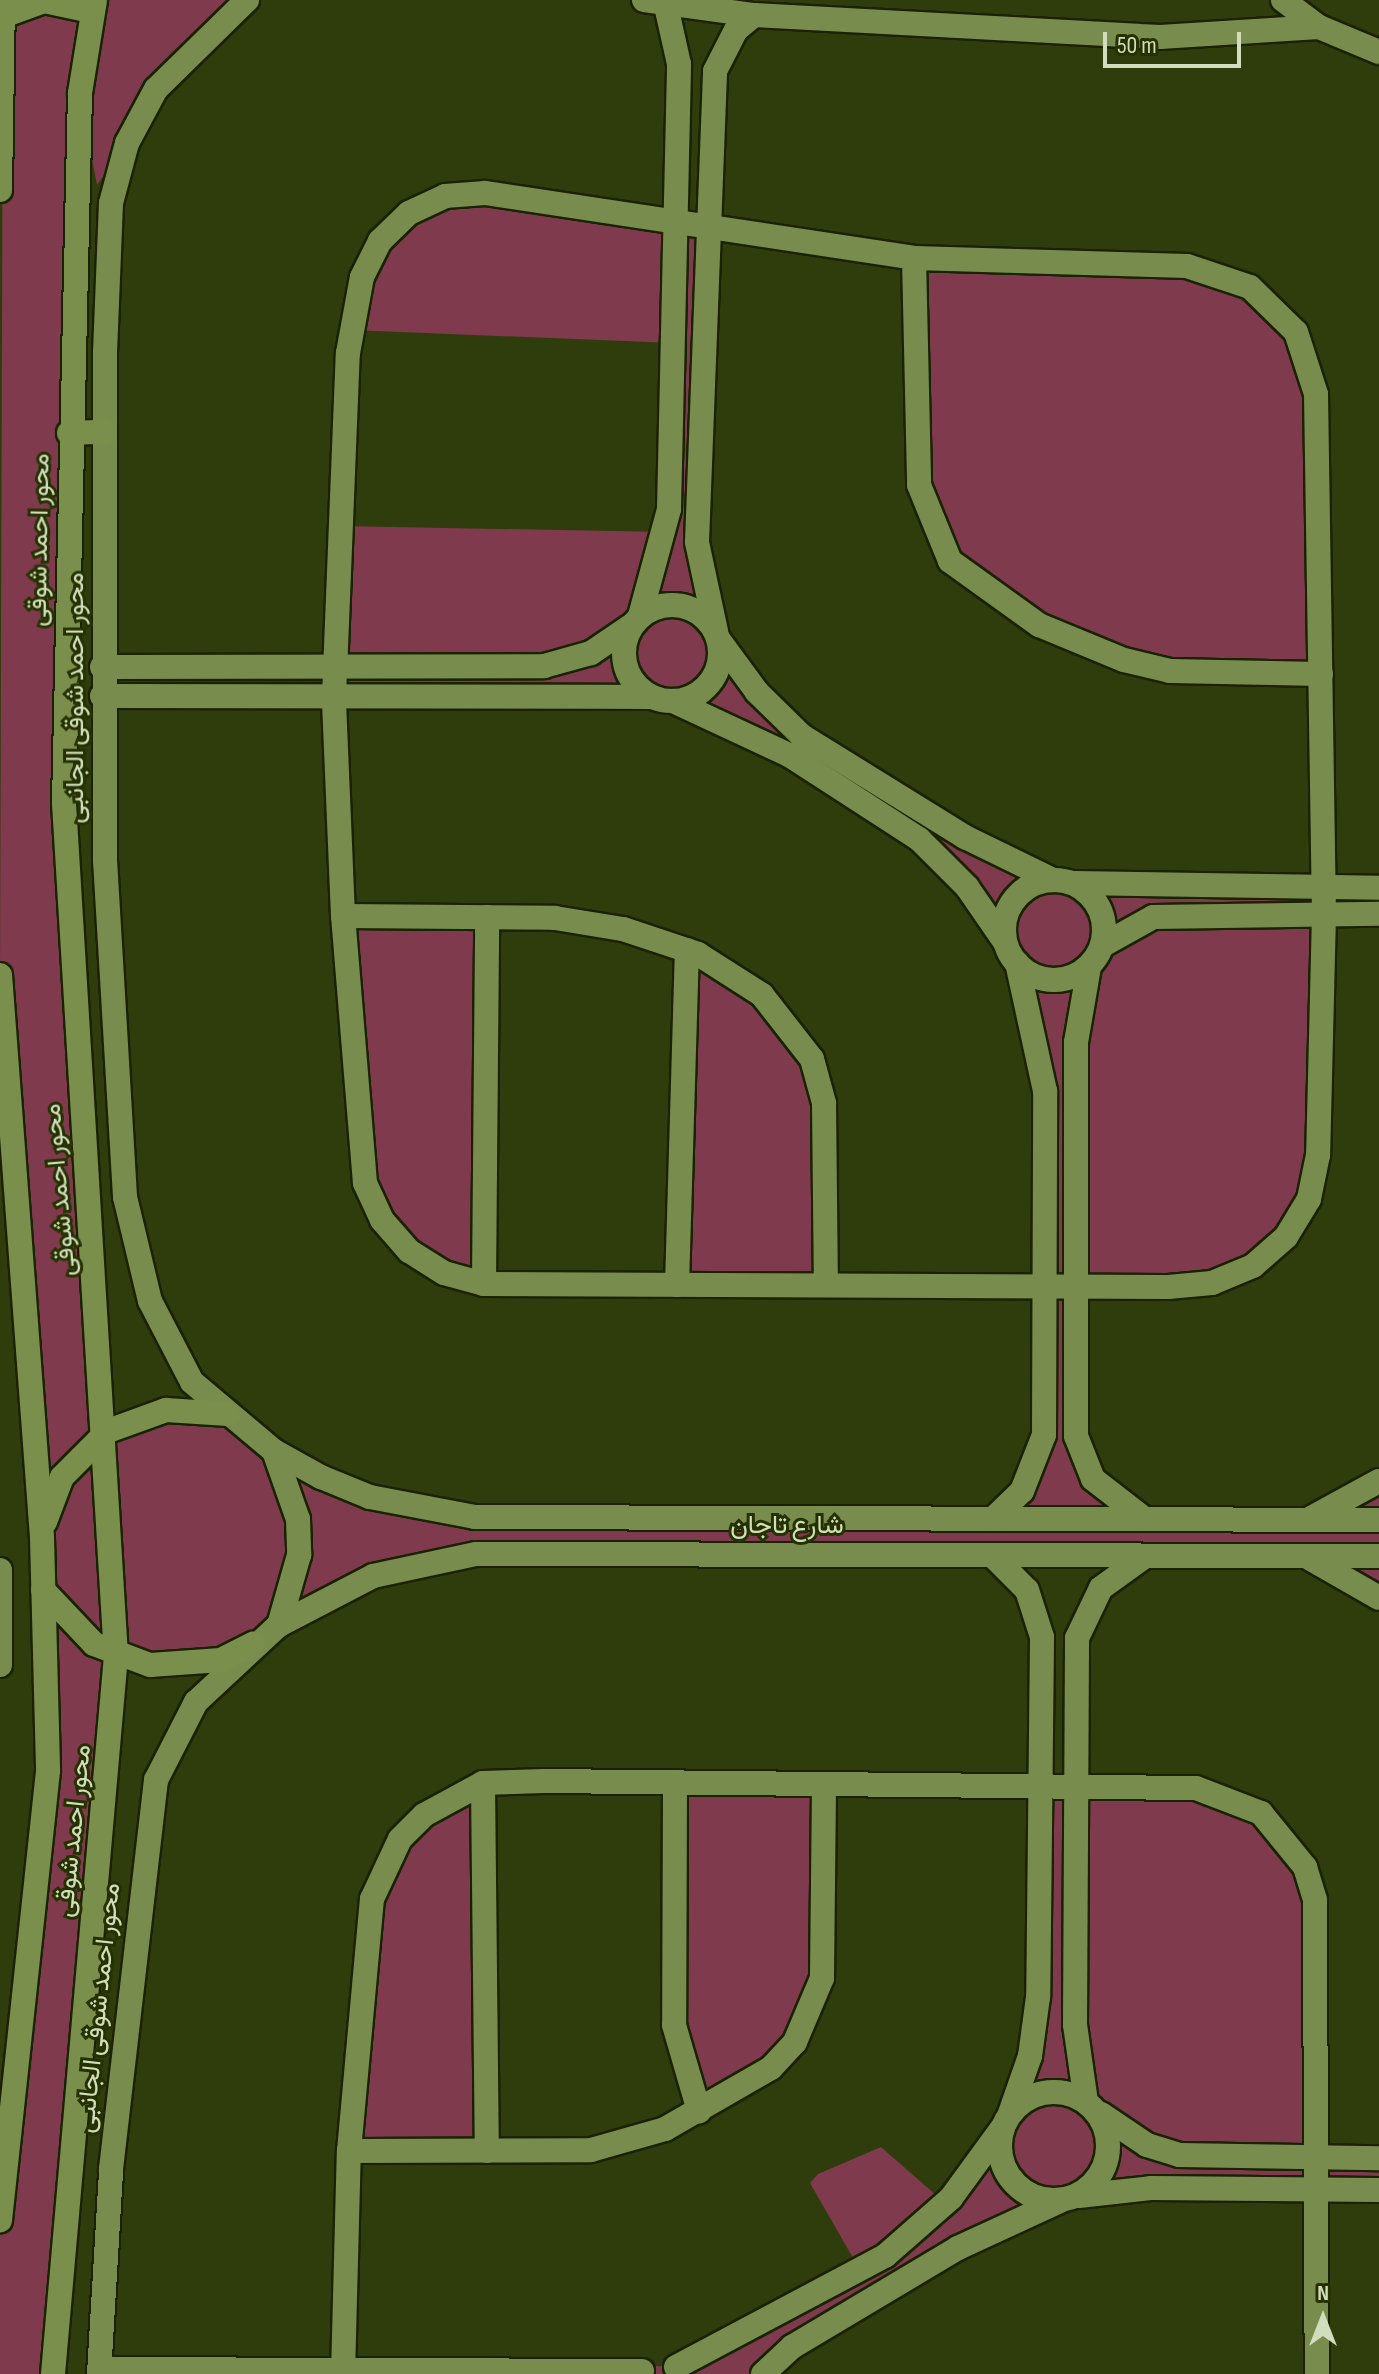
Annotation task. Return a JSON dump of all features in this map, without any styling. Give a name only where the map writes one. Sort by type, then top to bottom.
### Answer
[{"type":"main road","points":[[0,190],[3,8],[44,1],[93,5]]},
{"type":"main road","name":"محور احمد شوقى","points":[[53,2374],[116,1656],[108,1431],[68,909],[69,433],[80,93],[93,5]]},
{"type":"main road","points":[[69,433],[104,432]]},
{"type":"main road","name":"محور احمد شوقى","points":[[0,975],[42,1538],[48,1771],[0,2220]]},
{"type":"main road","points":[[42,1538],[62,1477],[108,1431],[166,1410],[228,1414]]},
{"type":"main road","points":[[43,1590],[74,1629],[116,1656],[186,1667],[253,1644]]},
{"type":"street","name":"محور احمد شوقى الجانبى","points":[[228,1414],[192,1382],[168,1342],[134,1250],[121,1144],[102,696],[104,432],[111,203],[127,143],[156,89],[247,0]]},
{"type":"street","points":[[1283,0],[1319,27],[1379,52]]},
{"type":"street","points":[[1089,967],[1044,979],[1011,953],[967,887],[919,839],[789,755],[662,699],[626,665],[669,509],[679,64],[655,3],[754,15],[1160,37],[1319,27]]},
{"type":"street","points":[[102,696],[662,699],[690,698],[716,675],[718,636],[697,542],[715,71],[736,30],[754,15]]},
{"type":"street","points":[[485,193],[709,224],[914,258],[1187,266],[1250,287],[1276,307],[1296,332],[1316,394],[1324,914],[1318,1155],[1309,1199],[1286,1237],[1253,1266],[1212,1283],[1076,1286],[484,1284],[444,1273],[409,1251],[382,1220],[365,1183],[343,916],[334,697],[348,353],[362,277],[380,241],[421,207],[485,193]]},
{"type":"street","points":[[914,258],[919,485],[950,561],[1039,625],[1124,660],[1170,671],[1321,674]]},
{"type":"street","points":[[102,667],[544,666],[591,653],[636,621],[673,604],[690,608],[718,636],[802,736],[965,837],[1062,881],[1100,908],[1103,945]]},
{"type":"street","points":[[993,1519],[1022,1491],[1040,1455],[1045,1286],[1045,1091],[1011,953],[1014,900],[1062,881],[1379,888]]},
{"type":"street","points":[[1148,1519],[1108,1497],[1082,1458],[1076,1286],[1076,1042],[1089,967],[1103,945],[1153,917],[1379,914]]},
{"type":"street","points":[[343,916],[487,917],[623,929],[687,950],[762,995],[812,1059],[824,1103],[826,1285]]},
{"type":"street","points":[[484,1284],[487,917]]},
{"type":"street","points":[[677,1285],[687,950]]},
{"type":"street","name":"شارع تاجان","points":[[228,1414],[274,1451],[396,1504],[475,1517],[1379,1520]]},
{"type":"street","points":[[274,1451],[298,1519],[295,1579],[279,1625]]},
{"type":"street","points":[[1307,1520],[1379,1481]]},
{"type":"street","points":[[531,1517],[531,1553]]},
{"type":"street","points":[[1252,1520],[1253,1556]]},
{"type":"street","name":"شارع تاجان","points":[[225,1670],[279,1625],[349,1587],[424,1561],[531,1553],[1379,1556]]},
{"type":"street","points":[[992,1555],[1027,1590],[1037,1613],[1040,1786],[1036,2027],[1006,2120],[1004,2171],[1028,2193],[1068,2199],[1151,2188],[1379,2190]]},
{"type":"street","points":[[763,2374],[792,2347],[958,2248],[1068,2199],[1103,2172],[1108,2155],[1103,2120],[1089,2104],[1075,2025],[1077,1638],[1101,1588],[1146,1556]]},
{"type":"street","points":[[1305,1556],[1379,1598]]},
{"type":"street","points":[[0,1570],[0,1665]]},
{"type":"street","name":"محور احمد شوقى الجانبى","points":[[99,2371],[111,2169],[148,1823],[172,1739],[225,1670]]},
{"type":"street","points":[[344,2373],[349,2151],[367,1933],[383,1867],[424,1815],[483,1783],[675,1782],[1196,1788],[1261,1813],[1286,1837],[1315,1900],[1319,2158],[1317,2374]]},
{"type":"street","points":[[675,1782],[674,2025],[699,2111]]},
{"type":"street","points":[[483,1783],[487,2151]]},
{"type":"street","points":[[349,2151],[591,2150],[699,2111],[771,2068],[812,2012],[828,1946],[824,1784]]},
{"type":"street","points":[[99,2371],[344,2373],[685,2370],[885,2256],[951,2198],[1006,2120],[1046,2092],[1089,2104],[1137,2140],[1179,2155],[1379,2158]]},
{"type":"shaded area","points":[[3,0],[247,0],[197,42],[97,185],[80,94],[65,833],[108,1431],[197,1409],[274,1451],[422,1510],[993,1519],[1033,1473],[1045,1091],[1017,963],[919,839],[673,701],[334,697],[341,526],[665,532],[674,343],[352,330],[380,241],[445,196],[709,224],[707,602],[779,715],[1053,880],[1379,888],[1379,914],[1324,914],[1318,1155],[1286,1237],[1212,1283],[1077,1287],[1076,1436],[1127,1510],[1307,1520],[1379,1481],[1379,1598],[1305,1556],[424,1561],[221,1660],[116,1656],[53,2374],[0,2374],[0,2220],[48,1771],[0,975]]},
{"type":"shaded area","points":[[914,258],[1156,266],[1250,287],[1309,364],[1321,674],[1170,671],[1039,625],[929,525]]},
{"type":"shaded area","points":[[343,916],[487,917],[484,1284],[382,1220]]},
{"type":"shaded area","points":[[687,950],[731,972],[812,1059],[826,1285],[677,1285]]},
{"type":"shaded area","points":[[675,1782],[824,1784],[828,1946],[795,2042],[699,2111],[688,2084]]},
{"type":"shaded area","points":[[483,1783],[487,2151],[349,2151],[367,1933],[400,1839]]},
{"type":"shaded area","points":[[1040,1786],[1230,1796],[1305,1867],[1319,2158],[1379,2158],[1379,2190],[1060,2201],[763,2374],[343,2374],[665,2366],[860,2270],[810,2183],[818,2174],[881,2147],[945,2203],[1021,2085]]}]
